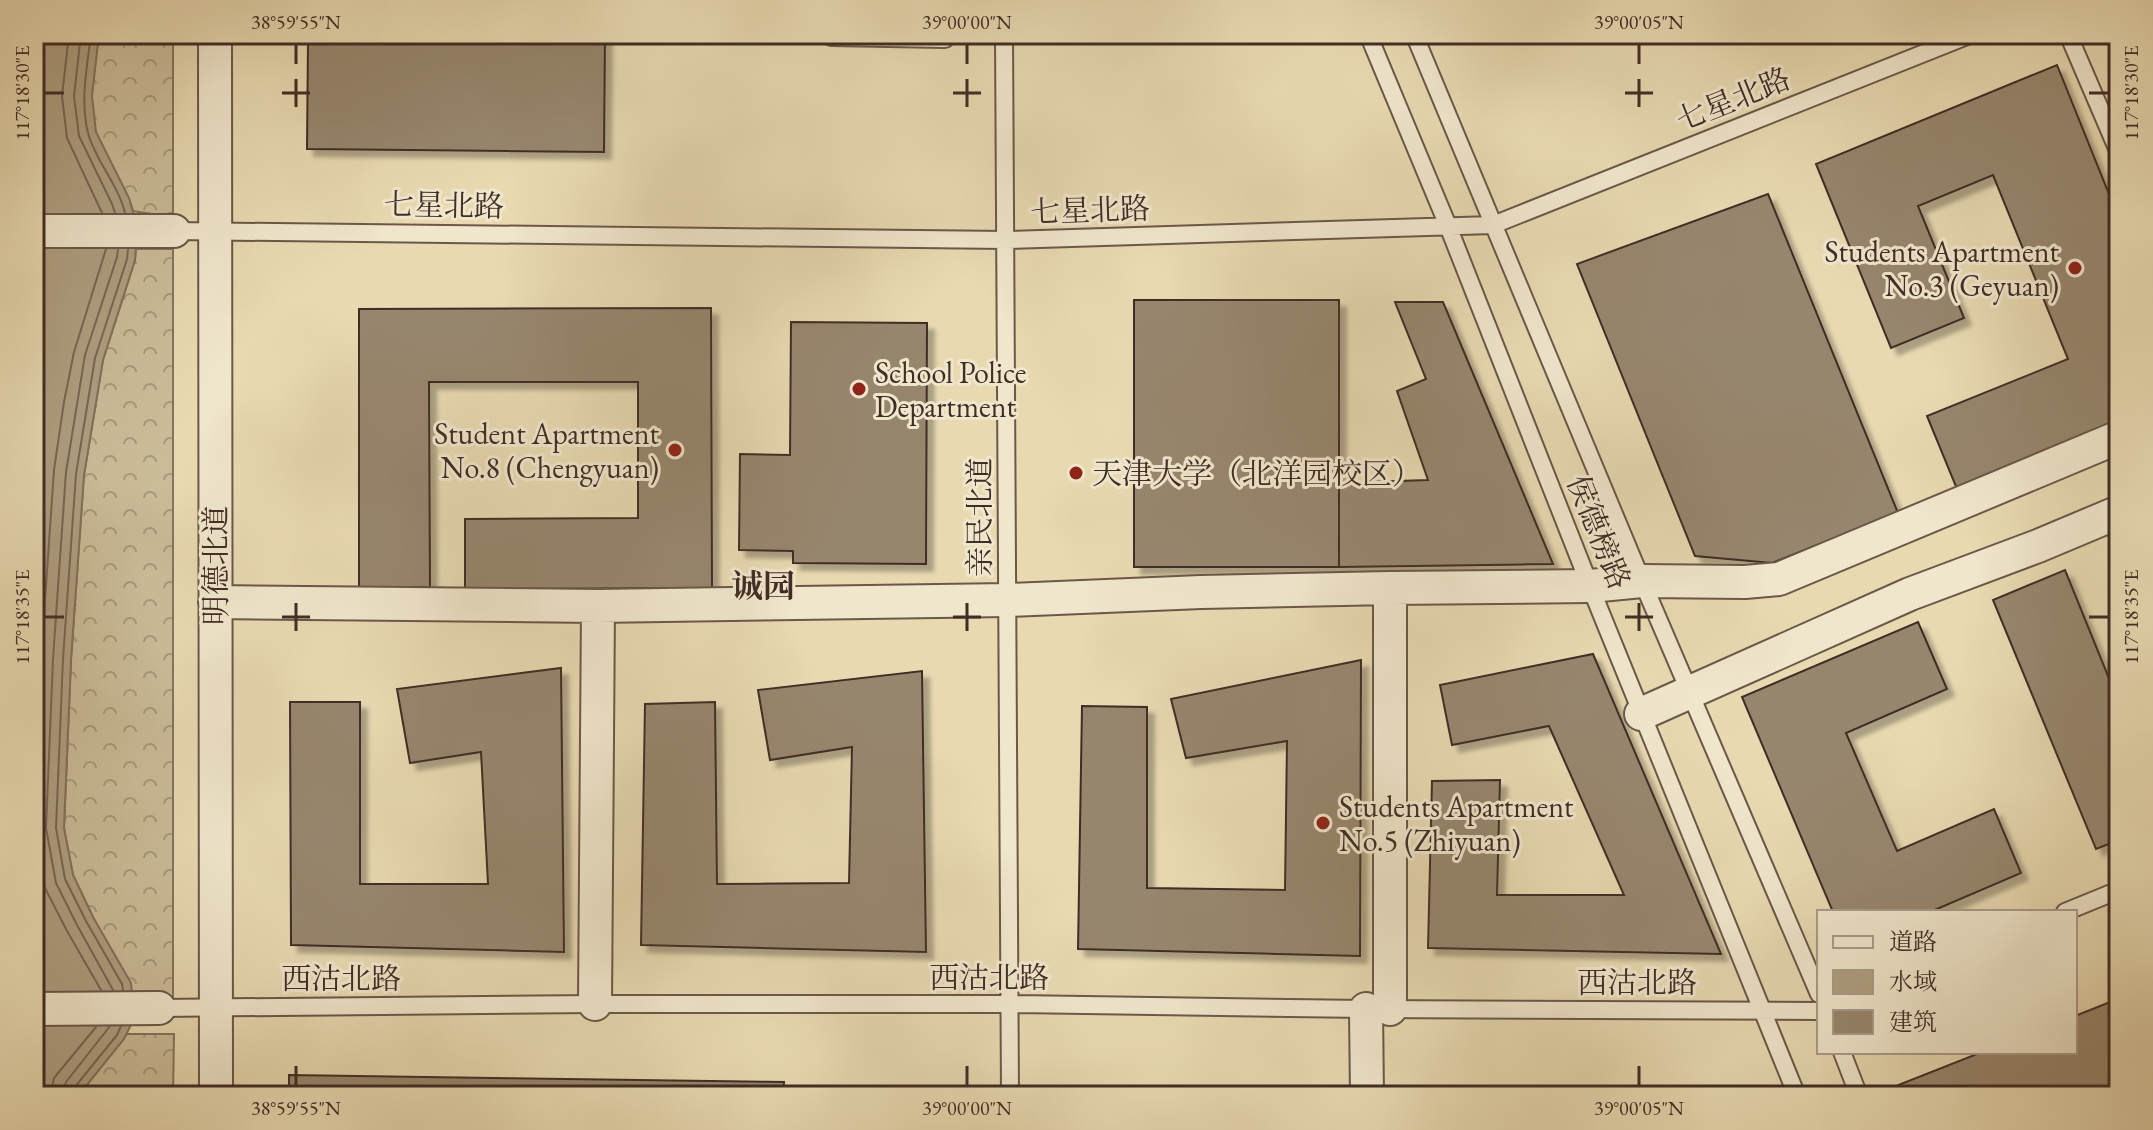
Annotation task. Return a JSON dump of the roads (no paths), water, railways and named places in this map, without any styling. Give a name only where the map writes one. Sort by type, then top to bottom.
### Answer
[{"type":"street","name":"明德北道","points":[[215,34],[216,1096]]},
{"type":"street","points":[[34,231],[174,231]]},
{"type":"street","points":[[215,602],[598,606],[1008,600],[1201,592],[1590,586],[1642,581],[1745,582],[1779,579],[2119,437]]},
{"type":"street","points":[[1641,714],[1910,594],[2119,512]]},
{"type":"street","points":[[1367,1096],[1378,1009],[1390,588]]},
{"type":"street","points":[[595,1004],[598,606]]},
{"type":"street","points":[[34,1009],[159,1008]]},
{"type":"lane","points":[[831,34],[831,37],[945,39],[945,34]]},
{"type":"lane","name":"亲民北道","points":[[1004,34],[1010,1096]]},
{"type":"lane","name":"侯德榜路","points":[[1368,34],[1797,1096]]},
{"type":"lane","name":"侯德榜路","points":[[1414,34],[1642,581],[1817,989]]},
{"type":"lane","name":"七星北路","points":[[174,231],[1006,240],[1493,225],[1972,34]]},
{"type":"lane","points":[[2068,34],[2119,153]]},
{"type":"lane","points":[[2070,910],[2119,890]]},
{"type":"lane","name":"西沽北路","points":[[159,1008],[1010,1004],[1817,1011]]},
{"type":"lane","points":[[1843,1054],[1859,1096]]},
{"type":"water","points":[[34,34],[99,34],[92,96],[96,132],[129,198],[137,226],[135,260],[103,360],[84,475],[71,660],[64,828],[73,875],[131,983],[134,1019],[124,1039],[78,1096],[34,1096]]},
{"type":"place","name":"Students Apartment No.3 (Geyuan)","points":[[2075,268]]},
{"type":"place","name":"School Police Department","points":[[859,389]]},
{"type":"place","name":"Student Apartment No.8 (Chengyuan)","points":[[675,450]]},
{"type":"place","name":"天津大学（北洋园校区）","points":[[1076,473]]},
{"type":"place","name":"Students Apartment No.5 (Zhiyuan)","points":[[1323,823]]},
{"type":"district","name":"诚园","points":[[763,586]]}]
